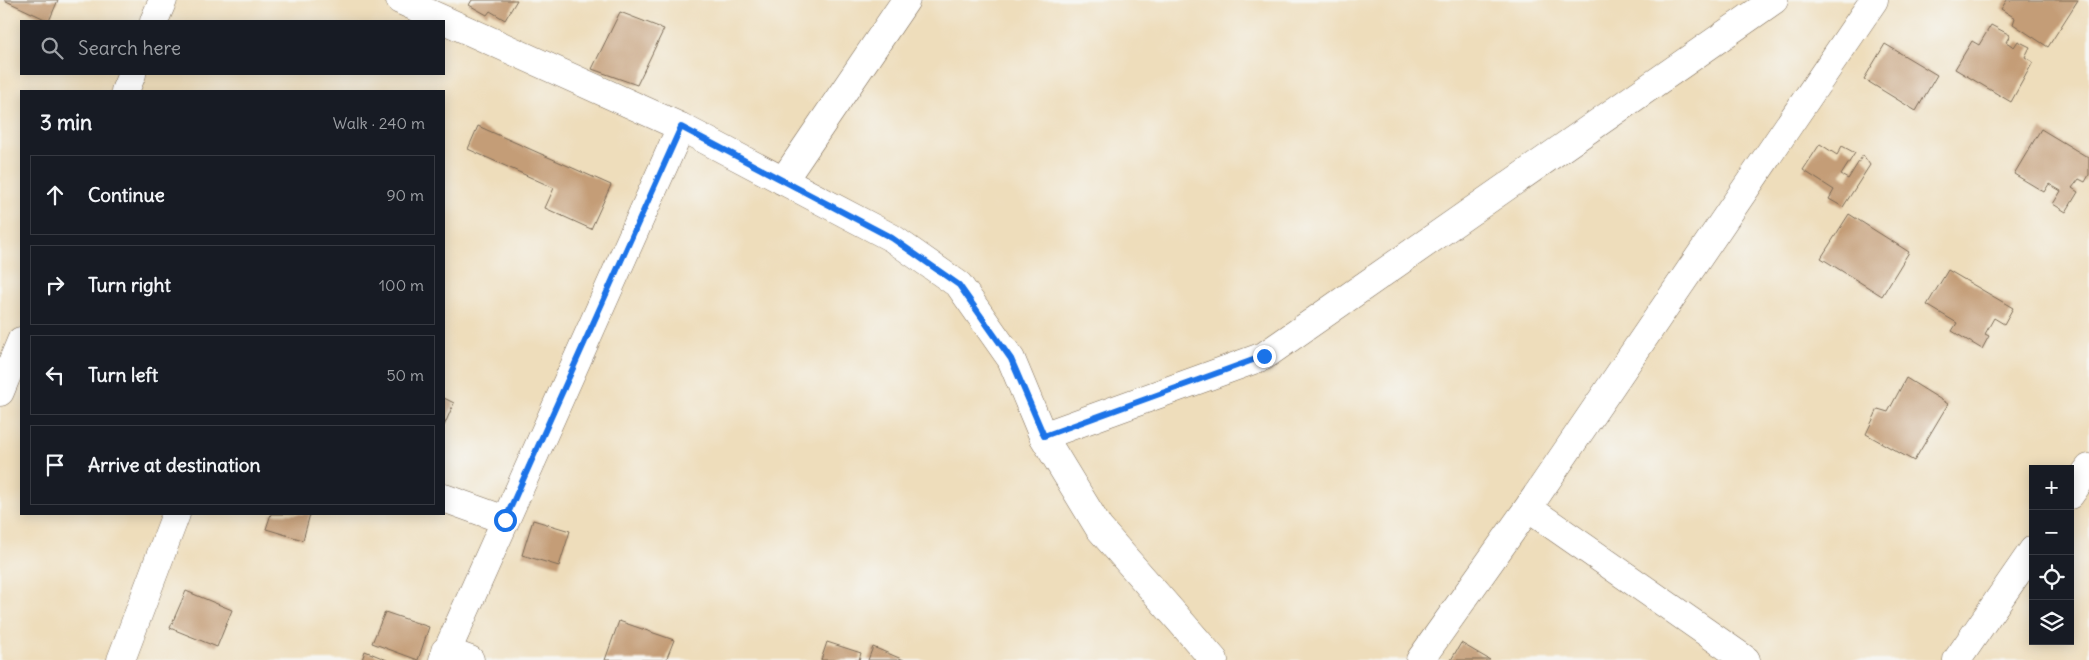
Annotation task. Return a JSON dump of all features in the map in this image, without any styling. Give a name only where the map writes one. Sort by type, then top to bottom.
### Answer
[{"type":"street","points":[[154,20],[163,0]]},
{"type":"street","points":[[400,0],[444,20]]},
{"type":"street","points":[[783,181],[906,0]]},
{"type":"street","points":[[1044,436],[1264,356],[1774,0]]},
{"type":"street","points":[[1420,660],[1528,508],[1874,0]]},
{"type":"street","points":[[445,20],[681,127],[892,238],[959,285],[1011,359],[1044,436],[1099,528],[1214,660]]},
{"type":"street","points":[[125,90],[132,75]]},
{"type":"street","points":[[470,660],[444,655],[681,127]]},
{"type":"street","points":[[0,392],[20,343]]},
{"type":"street","points":[[2074,489],[2089,468]]},
{"type":"street","points":[[445,498],[505,520]]},
{"type":"street","points":[[1528,508],[1746,660]]},
{"type":"street","points":[[121,660],[176,515]]},
{"type":"street","points":[[1957,660],[2030,555]]},
{"type":"building","points":[[4,0],[58,0],[49,20]]},
{"type":"building","points":[[472,0],[517,0],[505,20],[490,11],[487,15],[469,5]]},
{"type":"building","points":[[2007,0],[2078,0],[2048,47],[2013,24],[2015,18],[2001,9]]},
{"type":"building","points":[[620,12],[664,29],[637,85],[592,69]]},
{"type":"building","points":[[1991,25],[2010,35],[2006,42],[2014,47],[2018,41],[2030,47],[2025,57],[2033,62],[2011,102],[1955,69],[1972,41],[1979,45]]},
{"type":"building","points":[[1885,44],[1937,75],[1916,111],[1864,79]]},
{"type":"building","points":[[478,126],[611,185],[591,229],[545,208],[554,188],[468,149]]},
{"type":"building","points":[[2041,129],[2089,158],[2089,175],[2085,182],[2079,179],[2072,188],[2078,192],[2066,212],[2053,204],[2061,191],[2049,184],[2044,192],[2014,174]]},
{"type":"building","points":[[1820,144],[1837,155],[1842,146],[1855,153],[1841,175],[1848,179],[1863,155],[1870,165],[1843,207],[1829,199],[1834,190],[1803,170]]},
{"type":"building","points":[[1849,214],[1909,252],[1882,296],[1821,258]]},
{"type":"building","points":[[1948,270],[2013,308],[2004,324],[1994,318],[1985,334],[1989,336],[1982,349],[1952,331],[1957,323],[1927,305]]},
{"type":"building","points":[[1906,378],[1948,404],[1914,461],[1866,434],[1878,409],[1888,412]]},
{"type":"building","points":[[445,398],[454,403],[445,424]]},
{"type":"building","points":[[271,515],[310,515],[303,540],[266,529]]},
{"type":"building","points":[[533,520],[570,531],[559,566],[522,555]]},
{"type":"building","points":[[186,591],[232,610],[217,647],[170,628]]},
{"type":"building","points":[[385,612],[429,627],[418,660],[372,643]]},
{"type":"building","points":[[619,621],[674,640],[666,660],[605,660]]},
{"type":"building","points":[[827,642],[861,653],[859,660],[821,660]]},
{"type":"building","points":[[1461,643],[1490,660],[1451,660]]},
{"type":"building","points":[[873,647],[904,660],[868,660]]},
{"type":"building","points":[[365,651],[387,660],[362,660]]},
{"type":"route","points":[[505,520],[681,127],[892,238],[959,285],[1011,359],[1044,436],[1264,356]]}]
